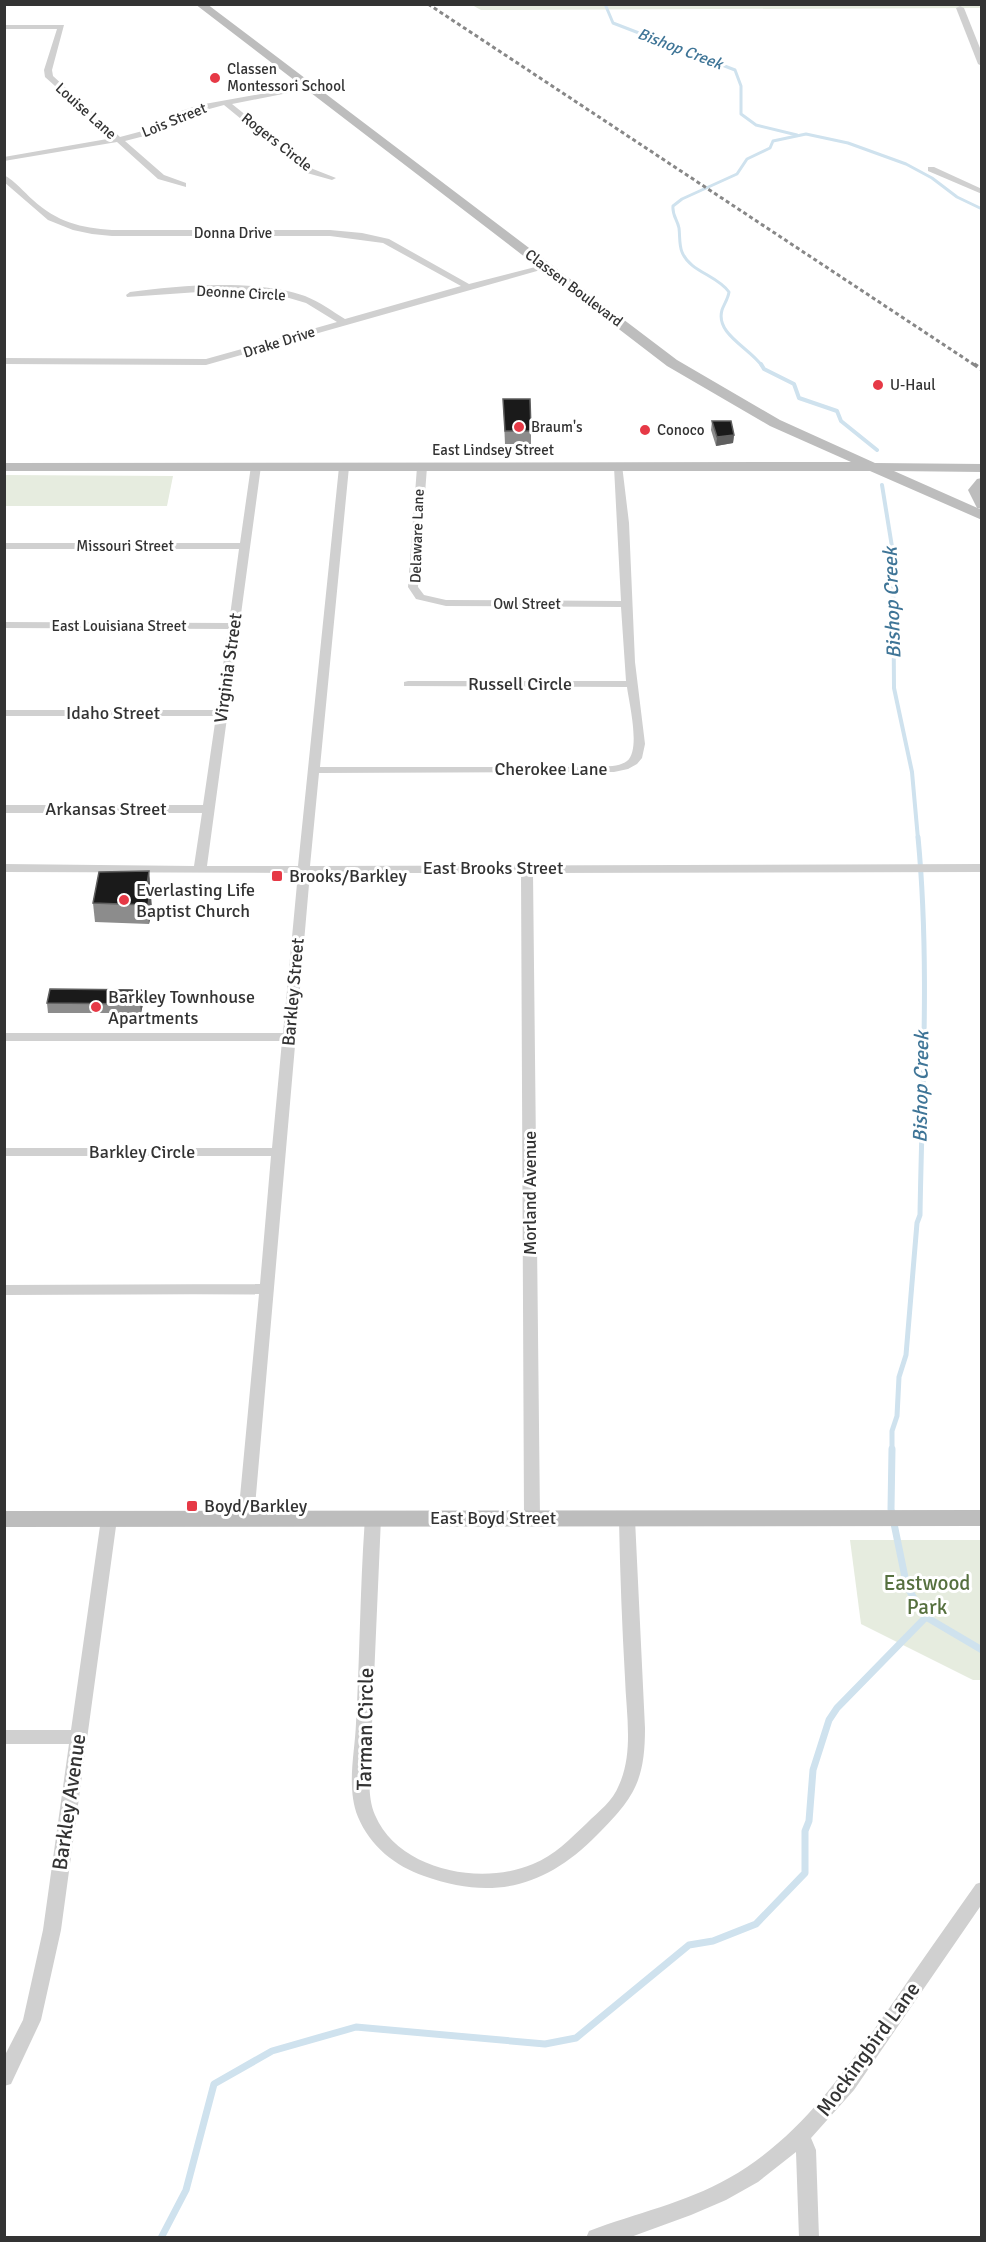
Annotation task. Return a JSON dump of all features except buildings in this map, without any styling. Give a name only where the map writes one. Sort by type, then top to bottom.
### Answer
[{"type":"street","name":"Classen Boulevard","points":[[200,4],[672,363],[759,414],[808,439],[981,516]]},
{"type":"street","points":[[960,8],[971,27],[981,64]]},
{"type":"street","name":"Louise Lane","points":[[4,27],[61,27],[48,70],[49,77],[161,177],[183,185]]},
{"type":"street","name":"Lois Street","points":[[4,159],[118,140],[153,131],[189,111],[308,87]]},
{"type":"street","name":"Rogers Circle","points":[[225,102],[310,171],[332,178]]},
{"type":"street","points":[[931,169],[981,192]]},
{"type":"street","name":"Donna Drive","points":[[4,177],[47,218],[70,228],[112,233],[318,233],[362,236],[395,246],[468,287]]},
{"type":"street","name":"Drake Drive","points":[[4,361],[206,362],[468,287],[547,267]]},
{"type":"street","name":"Deonne Circle","points":[[130,295],[155,291],[276,292],[309,301],[345,323]]},
{"type":"street","points":[[778,466],[811,456],[813,451],[808,439]]},
{"type":"street","name":"East Lindsey Street","points":[[4,466],[981,468]]},
{"type":"street","name":"Virginia Street","points":[[200,870],[256,466]]},
{"type":"street","name":"Delaware Lane","points":[[422,466],[413,587],[420,597],[426,600]]},
{"type":"street","name":"Barkley Street","points":[[246,1518],[304,869],[344,467]]},
{"type":"street","name":"Cherokee Lane","points":[[315,770],[599,770],[624,767],[637,758],[638,725],[633,684],[619,467]]},
{"type":"street","points":[[981,482],[975,490],[981,505]]},
{"type":"street","name":"Missouri Street","points":[[4,546],[245,546]]},
{"type":"street","name":"Owl Street","points":[[426,600],[465,604],[628,604]]},
{"type":"street","name":"East Louisiana Street","points":[[4,626],[233,626]]},
{"type":"street","name":"Russell Circle","points":[[408,684],[633,684]]},
{"type":"street","name":"Idaho Street","points":[[4,712],[222,713]]},
{"type":"street","name":"Arkansas Street","points":[[4,809],[208,809]]},
{"type":"street","name":"East Brooks Street","points":[[4,868],[200,870],[981,868]]},
{"type":"street","name":"Morland Avenue","points":[[527,868],[532,1518]]},
{"type":"street","points":[[4,1037],[289,1037]]},
{"type":"street","name":"Barkley Circle","points":[[4,1152],[280,1152]]},
{"type":"street","points":[[4,1290],[266,1289]]},
{"type":"street","name":"Tarman Circle","points":[[373,1518],[361,1773],[366,1816],[382,1842],[413,1865],[458,1879],[485,1881],[506,1880],[539,1870],[559,1858],[612,1810],[625,1794],[633,1769],[636,1738],[627,1519]]},
{"type":"street","name":"East Boyd Street","points":[[4,1519],[981,1518]]},
{"type":"street","name":"Barkley Avenue","points":[[4,2078],[32,2020],[43,1978],[52,1930],[109,1520]]},
{"type":"street","points":[[4,1737],[78,1737]]},
{"type":"street","name":"Mockingbird Lane","points":[[596,2238],[677,2211],[735,2185],[758,2170],[800,2135],[822,2114],[854,2074],[981,1889]]},
{"type":"street","points":[[800,2135],[806,2150],[809,2238]]},
{"type":"green space","points":[[981,4],[982,8],[481,10],[472,5]]},
{"type":"green space","points":[[5,475],[173,476],[167,506],[5,506]]},
{"type":"green space","name":"Eastwood Park","points":[[850,1540],[981,1540],[981,1680],[973,1680],[861,1624]]},
{"type":"waterway","name":"Bishop Creek","points":[[605,4],[613,23],[735,70],[741,86],[741,114],[756,125],[797,135]]},
{"type":"waterway","name":"Bishop Creek","points":[[762,366],[728,334],[724,326],[721,319],[722,310],[729,292],[718,281],[691,264],[682,252],[679,228],[673,209],[673,206],[682,199],[737,174],[747,159],[770,148],[773,141],[806,134],[848,143],[906,164],[932,178],[957,197],[982,209]]},
{"type":"waterway","name":"Bishop Creek","points":[[761,364],[764,369],[794,384],[799,398],[837,411],[841,421],[877,450]]},
{"type":"waterway","name":"Bishop Creek","points":[[882,485],[893,553],[894,688],[912,772],[918,839]]},
{"type":"waterway","name":"Bishop Creek","points":[[892,1449],[899,1377],[906,1355],[917,1223],[920,1215],[924,931],[918,837]]},
{"type":"waterway","name":"Bishop Creek","points":[[892,1449],[891,1509],[907,1587],[926,1617]]},
{"type":"waterway","points":[[161,2238],[186,2190],[214,2084],[272,2051],[356,2027],[545,2044],[576,2038],[689,1945],[713,1941],[756,1924],[805,1873],[805,1831],[809,1821],[813,1770],[829,1720],[837,1708],[926,1617]]},
{"type":"waterway","name":"Bishop Creek","points":[[926,1617],[982,1650]]},
{"type":"railway","points":[[428,4],[976,366]]},
{"type":"railway","points":[[974,364],[982,370]]},
{"type":"place","name":"Classen Montessori School","points":[[215,78]]},
{"type":"place","name":"U-Haul","points":[[878,385]]},
{"type":"place","name":"Braum's","points":[[519,427]]},
{"type":"place","name":"Conoco","points":[[645,430]]},
{"type":"place","name":"Brooks/Barkley","points":[[277,876]]},
{"type":"place","name":"Everlasting Life Baptist Church","points":[[124,900]]},
{"type":"place","name":"Barkley Townhouse Apartments","points":[[96,1007]]},
{"type":"place","name":"Boyd/Barkley","points":[[192,1506]]}]
